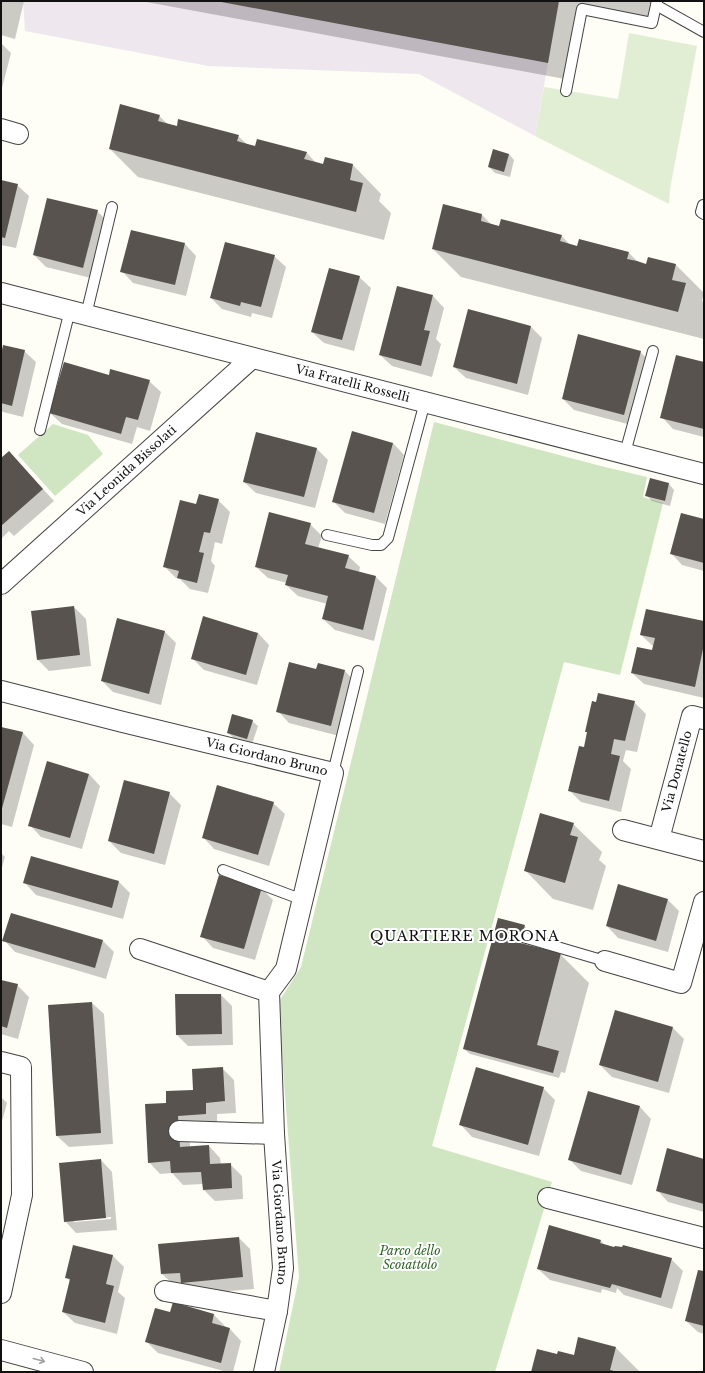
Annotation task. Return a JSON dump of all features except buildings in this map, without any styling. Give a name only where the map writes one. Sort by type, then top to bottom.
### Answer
[{"type":"street","name":"Via Fratelli Rosselli","points":[[1,293],[704,474]]},
{"type":"street","name":"Via Leonida Bissolati","points":[[1,584],[252,358]]},
{"type":"street","name":"Via Giordano Bruno","points":[[1,691],[333,773],[286,969],[269,992],[274,1134],[283,1268],[277,1311],[264,1372]]},
{"type":"street","name":"Via Donatello","points":[[659,839],[692,716],[704,719]]},
{"type":"street","points":[[623,830],[704,851]]},
{"type":"street","points":[[605,961],[681,983],[704,902]]},
{"type":"street","points":[[140,948],[269,992]]},
{"type":"street","points":[[1,1062],[21,1067],[22,1187],[22,1195],[1,1292]]},
{"type":"street","points":[[179,1131],[274,1134]]},
{"type":"street","points":[[548,1198],[704,1238]]},
{"type":"street","points":[[165,1291],[277,1311]]},
{"type":"street","points":[[1,1350],[83,1372]]},
{"type":"lane","points":[[566,91],[582,9],[652,23],[656,3],[704,32]]},
{"type":"lane","points":[[40,430],[112,207]]},
{"type":"lane","points":[[625,454],[653,351]]},
{"type":"lane","points":[[327,535],[372,545],[381,545],[388,538],[425,402]]},
{"type":"lane","points":[[333,773],[358,671]]},
{"type":"lane","points":[[223,870],[303,900]]},
{"type":"lane","points":[[523,937],[605,961]]},
{"type":"shaded area","points":[[23,1],[559,1],[535,136],[419,74],[208,66],[25,31]]},
{"type":"green space","points":[[629,33],[697,46],[670,189],[669,204],[535,136],[544,87],[618,99]]},
{"type":"green space","name":"Parco dello Scoiattolo","points":[[434,422],[647,477],[643,497],[663,503],[620,675],[564,662],[432,1146],[552,1182],[495,1372],[279,1372],[299,1277],[278,1003],[301,967]]},
{"type":"green space","points":[[53,424],[88,435],[103,454],[55,496],[18,455]]},
{"type":"district","name":"QUARTIERE MORONA","points":[[465,936]]}]
